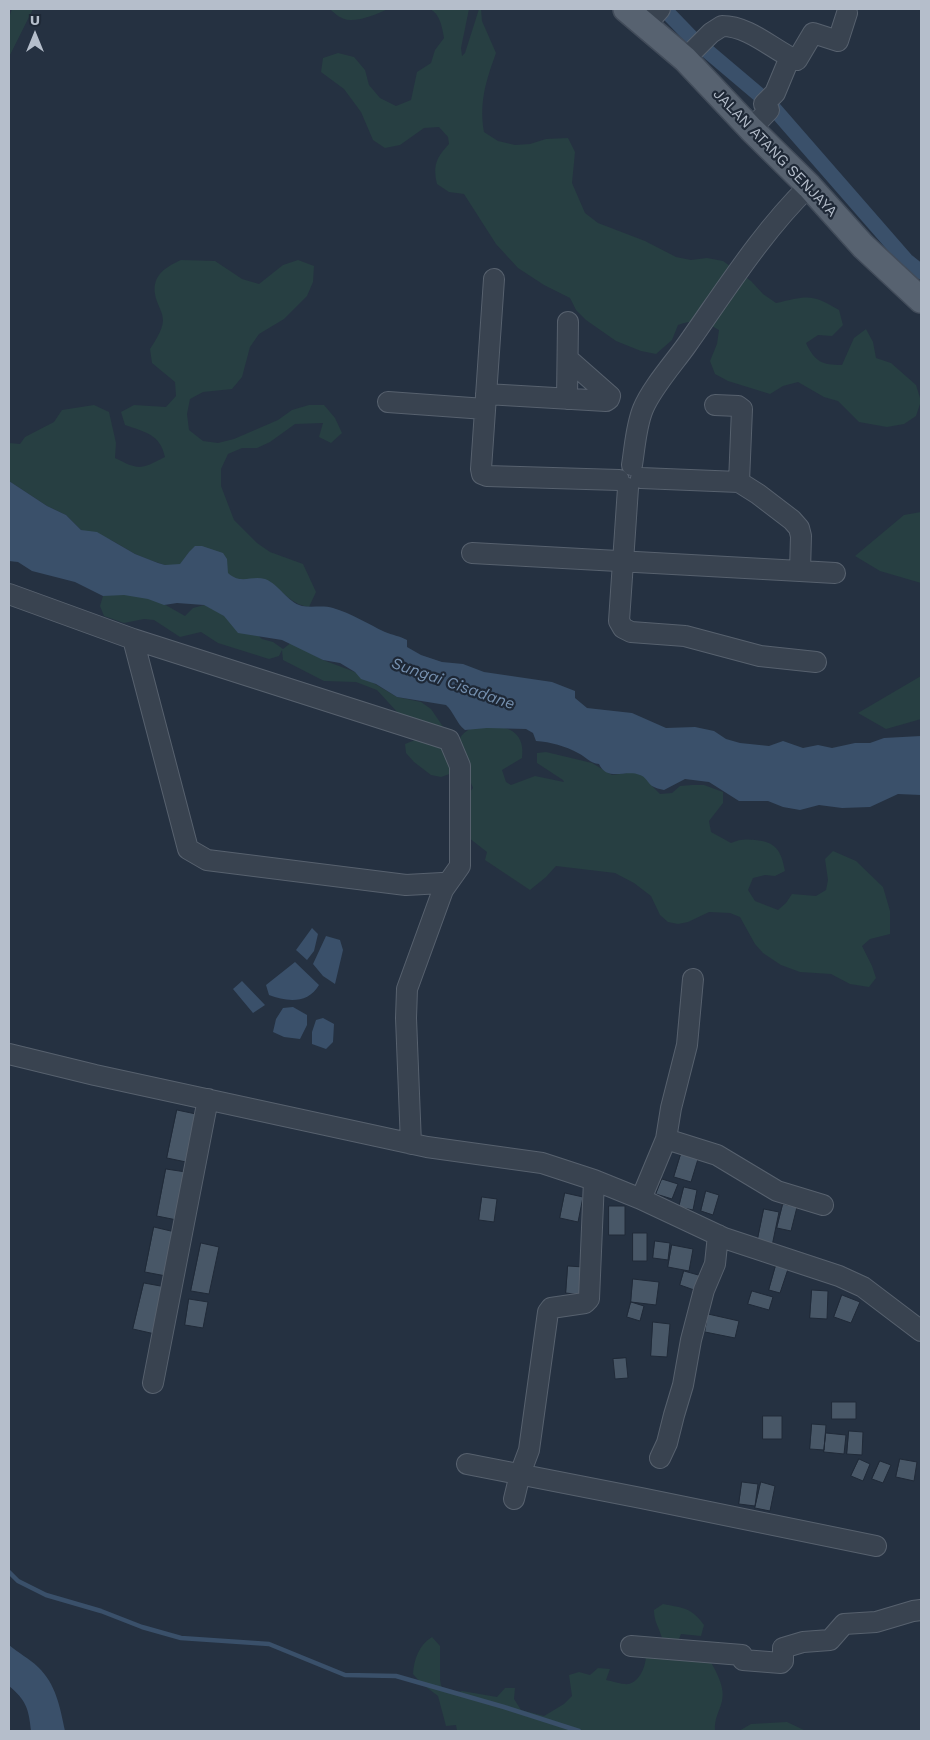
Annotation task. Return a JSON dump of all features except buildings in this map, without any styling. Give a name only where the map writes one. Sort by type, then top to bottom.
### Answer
[{"type":"main road","name":"JALAN ATANG SENJAYA","points":[[626,9],[653,17],[689,55],[751,129],[809,186],[863,246],[920,297]]},
{"type":"street","points":[[689,55],[711,33],[722,26],[735,28],[758,38],[775,50],[798,60],[813,33],[838,41],[847,13]]},
{"type":"street","points":[[751,129],[769,110],[770,99],[790,57]]},
{"type":"street","points":[[809,186],[786,209],[724,290],[650,394],[643,409],[638,427],[630,478],[619,621],[623,628],[631,632],[685,636],[760,656],[816,662]]},
{"type":"street","points":[[494,278],[482,474],[487,476],[740,482],[792,520],[799,528],[801,536],[800,571]]},
{"type":"street","points":[[567,399],[568,322]]},
{"type":"street","points":[[388,402],[485,402],[567,399],[606,402],[610,396],[568,359]]},
{"type":"street","points":[[715,404],[738,406],[742,409],[740,482]]},
{"type":"street","points":[[472,553],[835,572]]},
{"type":"street","points":[[9,594],[133,639],[448,740],[460,766],[460,866],[443,890],[407,990],[406,1018],[411,1144]]},
{"type":"street","points":[[133,639],[188,849],[207,860],[406,885],[441,883],[444,885],[443,890]]},
{"type":"street","points":[[641,1199],[666,1139],[671,1108],[687,1045],[694,979]]},
{"type":"street","points":[[9,1054],[411,1144],[542,1163],[594,1180],[641,1199],[718,1235],[814,1267],[855,1284],[921,1331]]},
{"type":"street","points":[[153,1383],[208,1099]]},
{"type":"street","points":[[666,1139],[717,1155],[777,1191],[823,1205]]},
{"type":"street","points":[[514,1499],[528,1450],[548,1312],[551,1308],[585,1303],[589,1299],[594,1180]]},
{"type":"street","points":[[660,1458],[668,1443],[702,1297],[715,1264],[718,1235]]},
{"type":"street","points":[[467,1464],[876,1546]]},
{"type":"street","points":[[631,1646],[742,1655],[743,1660],[781,1663],[783,1661],[783,1648],[803,1642],[830,1640],[844,1624],[876,1622],[921,1610]]},
{"type":"green space","points":[[12,9],[33,9],[9,57],[9,18]]},
{"type":"green space","points":[[330,9],[388,9],[364,18],[347,20],[336,15]]},
{"type":"green space","points":[[430,9],[469,9],[461,48],[462,56],[465,53],[479,9],[481,9],[482,21],[496,53],[484,92],[482,111],[484,132],[498,141],[515,145],[530,144],[546,139],[568,138],[575,152],[572,183],[585,213],[598,223],[645,241],[676,257],[691,260],[707,258],[723,261],[751,281],[763,294],[776,303],[802,298],[815,298],[839,310],[843,325],[832,336],[818,335],[806,343],[813,354],[824,363],[842,365],[854,338],[866,329],[873,342],[876,358],[891,363],[916,385],[921,401],[916,416],[904,424],[887,427],[859,422],[838,401],[824,397],[798,382],[783,386],[770,394],[728,381],[715,374],[710,361],[717,344],[719,330],[703,322],[694,321],[678,325],[672,340],[656,354],[641,351],[616,341],[586,320],[576,310],[570,298],[544,285],[518,268],[496,244],[464,194],[449,192],[437,184],[435,172],[437,162],[441,153],[449,144],[448,137],[439,127],[424,128],[400,145],[385,148],[373,140],[361,112],[344,89],[321,72],[323,58],[338,53],[354,57],[365,70],[369,85],[380,98],[396,106],[411,100],[417,72],[431,63],[435,50],[444,38],[438,17]]},
{"type":"green space","points":[[181,260],[215,261],[242,279],[259,284],[283,265],[298,260],[314,266],[313,282],[307,296],[284,319],[259,334],[250,347],[242,377],[232,389],[203,392],[190,399],[187,414],[189,430],[203,441],[218,443],[234,439],[278,420],[292,410],[309,405],[324,405],[335,418],[342,433],[331,443],[319,437],[323,423],[295,424],[270,442],[257,448],[242,448],[228,454],[221,469],[221,486],[234,520],[257,543],[270,552],[303,564],[316,592],[309,607],[293,601],[270,582],[232,582],[189,552],[180,565],[165,565],[135,554],[111,540],[81,530],[66,515],[47,506],[9,481],[9,443],[20,444],[25,437],[54,422],[62,410],[94,405],[109,412],[116,443],[115,458],[129,465],[140,467],[165,457],[163,449],[151,435],[125,425],[121,412],[134,405],[166,407],[176,396],[175,382],[152,363],[150,349],[160,332],[163,321],[155,294],[156,282],[161,272]]},
{"type":"green space","points":[[921,512],[921,583],[880,571],[855,556],[904,515]]},
{"type":"green space","points":[[112,590],[155,599],[185,616],[193,608],[204,605],[245,624],[262,639],[273,642],[283,649],[292,642],[323,660],[355,672],[397,697],[421,702],[431,709],[448,734],[459,739],[466,732],[476,727],[497,726],[510,730],[519,738],[522,750],[522,758],[502,770],[506,782],[511,785],[535,776],[564,782],[537,763],[537,753],[546,752],[592,763],[612,775],[634,772],[647,775],[652,786],[660,794],[672,793],[680,786],[692,785],[704,785],[723,792],[723,803],[709,821],[711,832],[731,843],[745,839],[768,843],[776,848],[782,858],[785,871],[775,876],[765,875],[753,878],[748,890],[755,901],[778,910],[792,894],[816,896],[826,890],[828,880],[825,859],[833,851],[856,861],[883,887],[890,911],[890,934],[870,939],[862,946],[876,978],[869,987],[850,984],[831,974],[800,972],[781,965],[763,953],[755,944],[740,917],[730,913],[709,912],[688,922],[678,924],[668,922],[660,915],[651,896],[634,883],[615,873],[556,866],[530,890],[485,860],[487,852],[464,834],[458,806],[473,788],[469,778],[461,770],[441,777],[431,775],[414,762],[406,753],[405,744],[415,740],[424,733],[399,714],[377,690],[356,682],[324,681],[283,660],[282,650],[279,656],[269,659],[218,643],[201,632],[180,637],[154,620],[144,619],[124,623],[104,616],[100,606],[103,596]]},
{"type":"green space","points":[[921,676],[921,719],[886,729],[858,713]]},
{"type":"green space","points":[[663,1604],[691,1612],[704,1625],[701,1636],[681,1634],[677,1644],[706,1653],[721,1682],[723,1695],[716,1719],[715,1731],[457,1731],[456,1725],[446,1726],[438,1696],[413,1674],[418,1653],[427,1640],[432,1637],[440,1646],[441,1686],[451,1694],[462,1691],[497,1697],[505,1688],[515,1688],[514,1699],[521,1710],[544,1716],[564,1704],[572,1696],[569,1675],[579,1672],[590,1675],[598,1668],[610,1669],[606,1680],[627,1684],[634,1682],[640,1675],[646,1660],[646,1651],[657,1646],[662,1638],[654,1610]]},
{"type":"green space","points":[[787,1722],[806,1731],[739,1731],[751,1724]]},
{"type":"water","name":"Sungai Cisadane","points":[[9,481],[47,506],[66,515],[81,530],[97,532],[135,554],[165,565],[180,564],[195,546],[202,546],[223,553],[227,559],[228,573],[233,577],[242,579],[260,578],[270,581],[297,604],[306,607],[329,607],[340,610],[385,632],[402,637],[407,640],[407,647],[421,655],[442,662],[463,664],[484,672],[552,682],[575,691],[575,698],[587,708],[632,713],[666,728],[695,727],[714,731],[726,739],[740,743],[769,746],[783,741],[803,748],[818,745],[832,748],[855,743],[870,743],[884,738],[921,736],[921,795],[898,794],[870,807],[842,808],[819,805],[800,810],[783,807],[768,801],[739,801],[709,782],[685,779],[664,790],[652,786],[642,776],[635,774],[612,774],[602,769],[599,764],[563,746],[536,741],[533,733],[526,729],[487,728],[465,730],[446,705],[397,697],[376,684],[361,679],[355,672],[340,663],[323,660],[282,640],[238,633],[224,616],[204,605],[177,603],[164,605],[148,599],[124,595],[103,596],[75,582],[32,571],[18,562],[9,561]]},
{"type":"water","points":[[312,928],[318,934],[314,951],[307,960],[296,950]]},
{"type":"water","points":[[326,936],[340,940],[343,950],[335,984],[323,976],[313,964]]},
{"type":"water","points":[[295,962],[319,985],[309,996],[297,1000],[269,995],[266,985]]},
{"type":"water","points":[[242,981],[265,1005],[253,1013],[233,989]]},
{"type":"water","points":[[293,1007],[307,1015],[307,1025],[300,1039],[284,1037],[273,1032],[276,1019],[283,1008]]},
{"type":"water","points":[[323,1018],[334,1024],[333,1042],[326,1049],[312,1044],[312,1032],[316,1020]]},
{"type":"water","points":[[9,1645],[35,1664],[49,1681],[59,1705],[65,1731],[31,1731],[26,1706],[9,1686]]},
{"type":"waterway","points":[[664,9],[692,38],[770,104],[906,260],[921,272]]},
{"type":"waterway","points":[[9,1572],[18,1581],[46,1595],[181,1638],[269,1644],[345,1675],[396,1676],[579,1731]]}]
